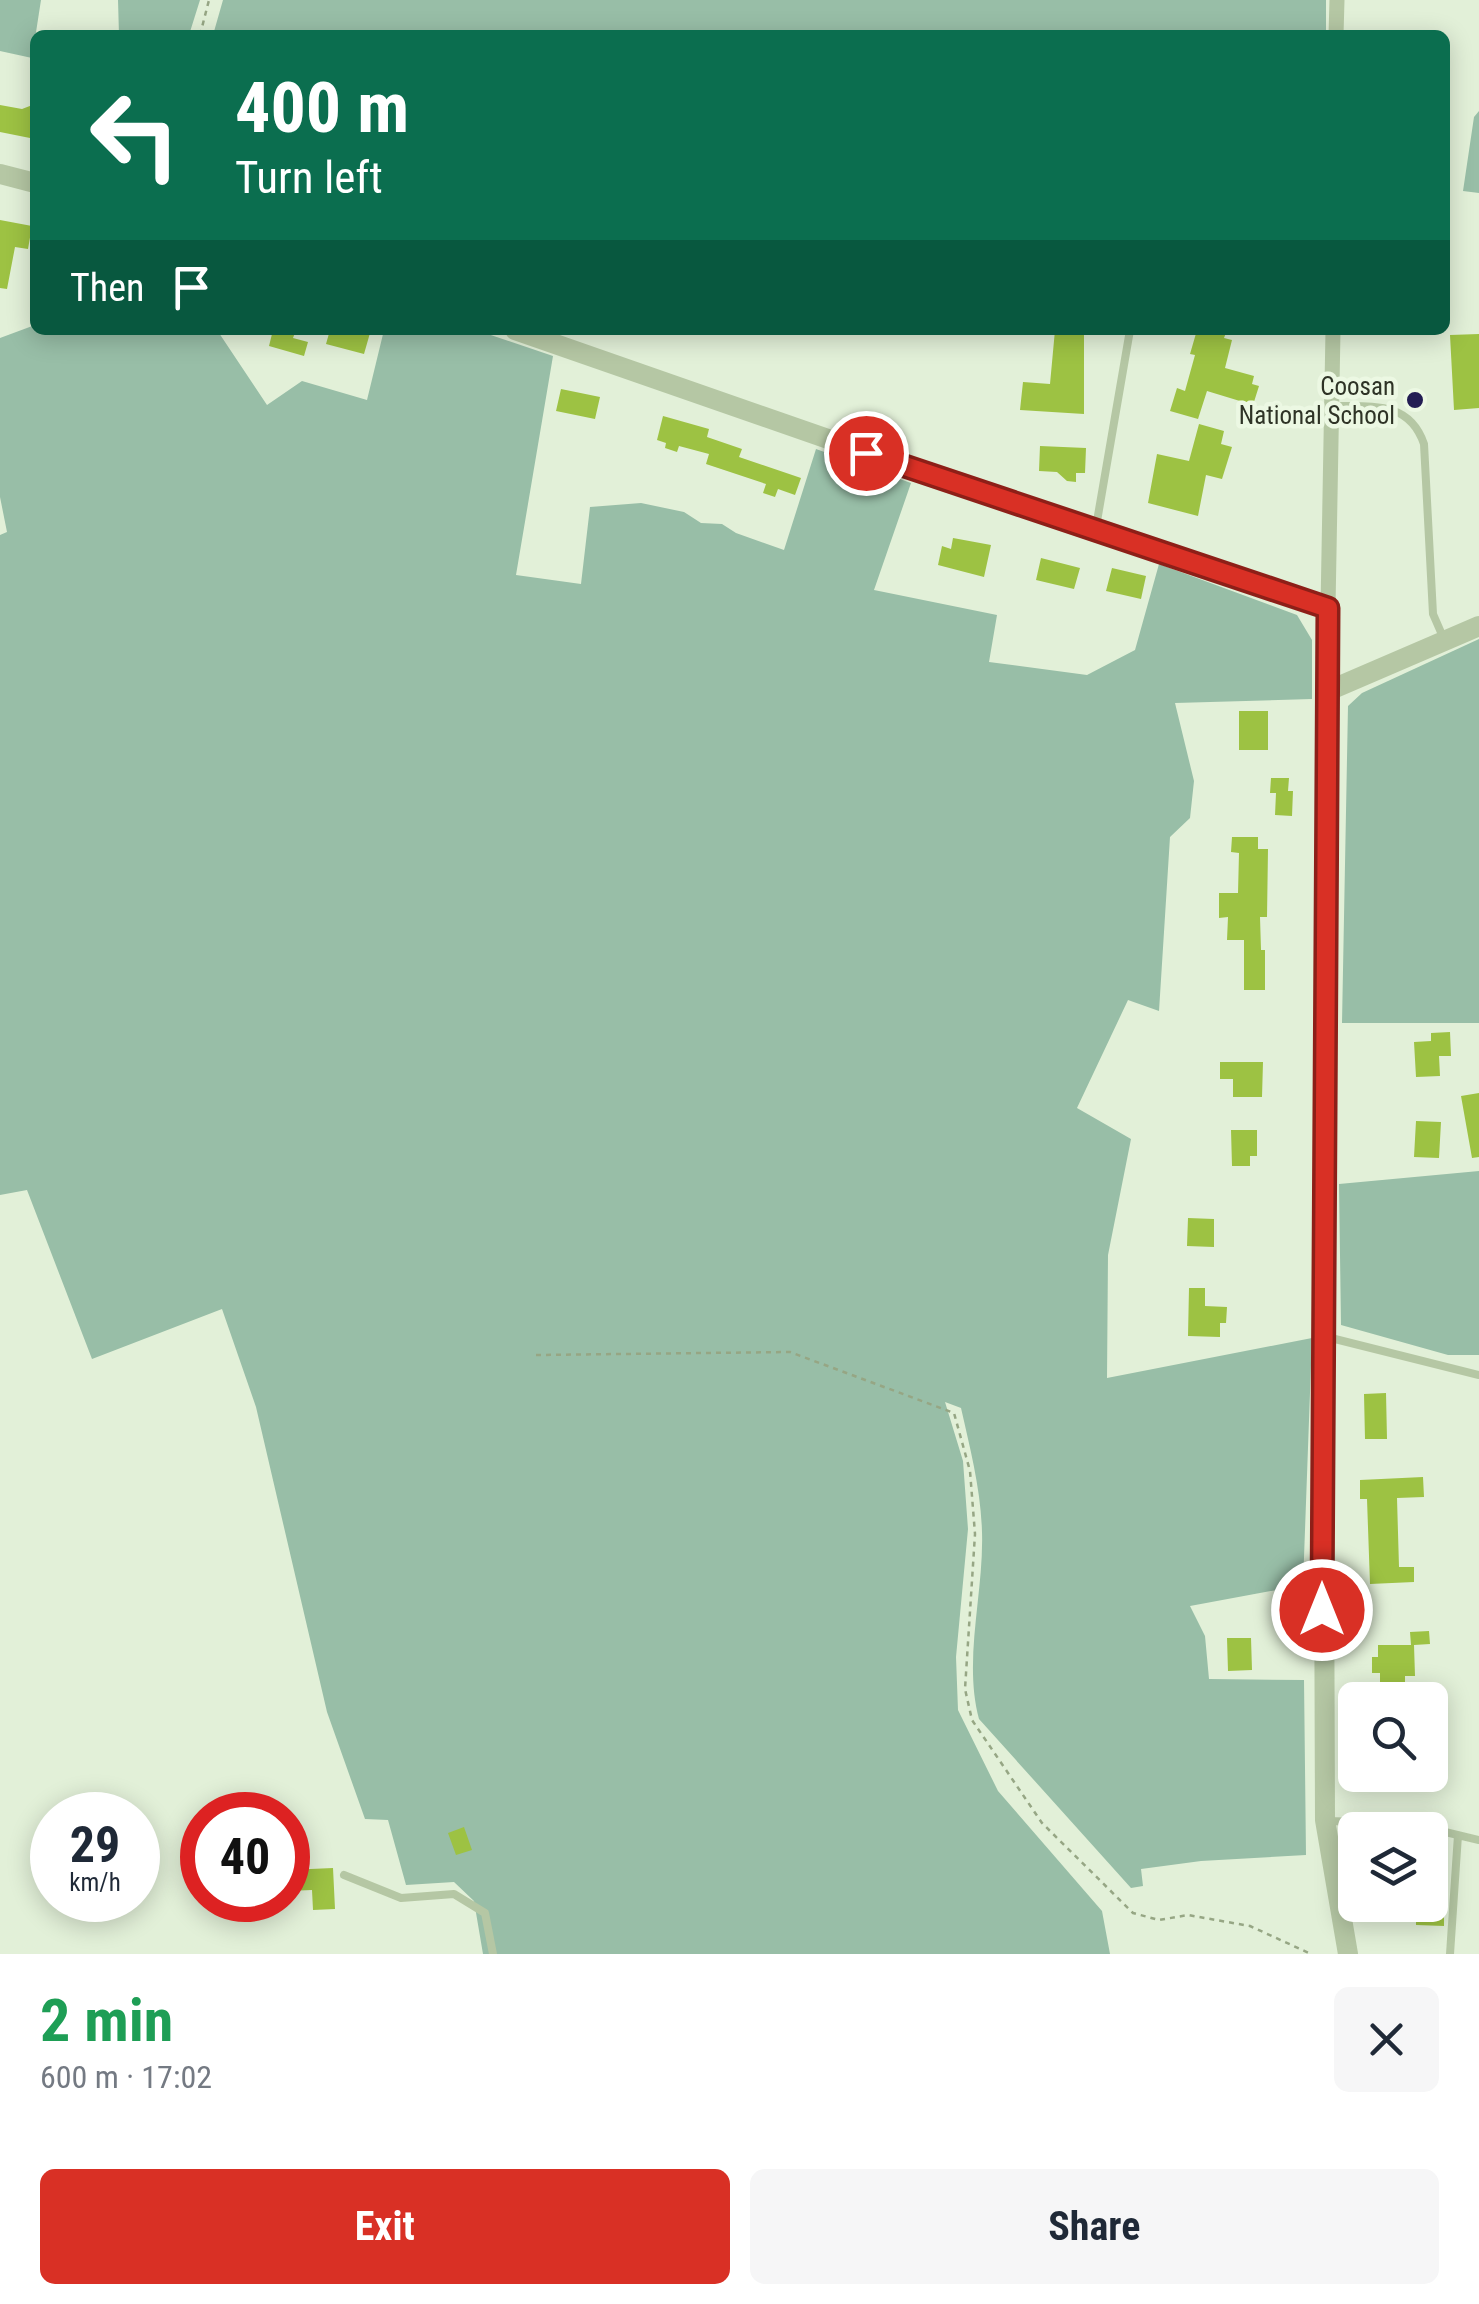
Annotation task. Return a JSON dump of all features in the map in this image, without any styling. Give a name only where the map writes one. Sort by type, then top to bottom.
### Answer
[{"type":"street","points":[[1336,30],[1337,0]]},
{"type":"street","points":[[0,174],[30,182]]},
{"type":"street","points":[[529,335],[1094,532],[1328,608]]},
{"type":"street","points":[[1333,335],[1322,1336],[1324,1820],[1348,1954]]},
{"type":"street","points":[[1328,691],[1479,626]]},
{"type":"lane","points":[[1094,532],[1129,335]]},
{"type":"lane","points":[[1332,406],[1380,407],[1403,414],[1418,428],[1424,444],[1433,614],[1445,641]]},
{"type":"lane","points":[[1322,1336],[1479,1375]]},
{"type":"lane","points":[[1324,1820],[1412,1824],[1479,1840]]},
{"type":"lane","points":[[1450,1954],[1458,1835]]},
{"type":"lane","points":[[344,1875],[401,1898],[454,1894],[485,1914],[493,1954]]},
{"type":"path","points":[[201,30],[208,0]]},
{"type":"path","points":[[536,1355],[790,1352],[954,1412],[970,1472],[975,1534],[965,1689],[972,1720],[1042,1823],[1133,1913],[1158,1920],[1188,1915],[1250,1926],[1311,1954]]},
{"type":"green space","points":[[0,0],[41,0],[36,30],[30,30],[30,58],[0,51]]},
{"type":"green space","points":[[118,0],[200,0],[191,30],[119,30]]},
{"type":"green space","points":[[223,0],[1326,0],[1326,30],[214,30]]},
{"type":"green space","points":[[1479,111],[1479,193],[1463,191],[1474,117]]},
{"type":"green space","points":[[30,327],[30,335],[220,335],[267,405],[302,381],[367,400],[383,335],[491,335],[553,356],[516,575],[581,584],[590,507],[641,503],[684,512],[701,523],[722,524],[784,550],[816,449],[911,483],[874,590],[997,615],[989,662],[1087,675],[1135,650],[1159,564],[1297,615],[1312,640],[1312,699],[1175,703],[1194,781],[1190,818],[1170,837],[1159,1011],[1128,1000],[1077,1108],[1131,1139],[1108,1255],[1107,1378],[1312,1338],[1303,1585],[1190,1606],[1205,1636],[1209,1679],[1304,1680],[1306,1855],[1141,1869],[1143,1886],[1131,1888],[979,1719],[973,1650],[982,1555],[980,1501],[961,1408],[945,1402],[963,1461],[968,1529],[956,1657],[958,1710],[998,1791],[1102,1911],[1110,1954],[483,1954],[474,1901],[454,1882],[406,1885],[388,1820],[365,1819],[327,1712],[256,1407],[222,1309],[92,1359],[27,1190],[0,1195],[0,535],[7,532],[0,497],[0,338]]},
{"type":"green space","points":[[1479,639],[1479,1023],[1342,1023],[1348,706],[1362,693]]},
{"type":"green space","points":[[1479,1171],[1479,1355],[1448,1355],[1341,1325],[1339,1184]]},
{"type":"building","points":[[0,105],[22,109],[30,106],[30,138],[0,132]]},
{"type":"building","points":[[0,220],[30,226],[28,249],[15,247],[7,289],[0,288]]},
{"type":"building","points":[[1479,334],[1479,408],[1454,410],[1450,335]]},
{"type":"building","points":[[272,335],[294,335],[293,338],[308,342],[304,356],[269,346]]},
{"type":"building","points":[[329,335],[369,335],[364,354],[326,344]]},
{"type":"building","points":[[1055,335],[1084,335],[1084,414],[1020,410],[1023,382],[1050,384]]},
{"type":"building","points":[[1196,335],[1225,335],[1224,338],[1232,340],[1225,368],[1254,376],[1252,384],[1259,386],[1253,405],[1207,391],[1198,419],[1170,411],[1177,388],[1185,391],[1195,355],[1190,354]]},
{"type":"building","points":[[561,389],[600,397],[595,419],[556,411]]},
{"type":"building","points":[[663,416],[709,429],[707,437],[742,449],[739,457],[801,478],[795,495],[778,489],[775,497],[763,493],[766,484],[706,464],[709,454],[679,446],[677,452],[665,448],[666,443],[657,440]]},
{"type":"building","points":[[1199,424],[1224,431],[1221,444],[1232,447],[1222,479],[1206,475],[1198,516],[1148,503],[1157,454],[1189,461]]},
{"type":"building","points":[[1040,446],[1086,448],[1085,473],[1076,473],[1076,482],[1067,481],[1057,472],[1039,471]]},
{"type":"building","points":[[953,538],[991,545],[984,577],[938,565],[942,546],[951,549]]},
{"type":"building","points":[[1041,558],[1080,568],[1074,589],[1036,580]]},
{"type":"building","points":[[1112,568],[1146,576],[1141,599],[1106,591]]},
{"type":"building","points":[[1239,711],[1268,711],[1268,750],[1239,750]]},
{"type":"building","points":[[1271,778],[1289,778],[1292,816],[1275,815],[1276,793],[1270,793]]},
{"type":"building","points":[[1232,837],[1258,837],[1258,849],[1268,849],[1267,917],[1260,917],[1265,990],[1244,990],[1244,940],[1227,940],[1228,917],[1219,918],[1219,893],[1238,893],[1239,853],[1231,852]]},
{"type":"building","points":[[1450,1032],[1451,1056],[1439,1056],[1440,1076],[1416,1077],[1414,1042],[1431,1041],[1431,1033]]},
{"type":"building","points":[[1220,1062],[1263,1062],[1262,1097],[1233,1097],[1233,1079],[1220,1079]]},
{"type":"building","points":[[1479,1093],[1479,1157],[1472,1158],[1461,1096]]},
{"type":"building","points":[[1416,1121],[1441,1122],[1439,1158],[1414,1157]]},
{"type":"building","points":[[1231,1130],[1257,1130],[1257,1156],[1250,1156],[1250,1166],[1232,1166]]},
{"type":"building","points":[[1188,1218],[1214,1219],[1214,1247],[1187,1246]]},
{"type":"building","points":[[1189,1288],[1205,1288],[1205,1306],[1227,1307],[1226,1323],[1220,1323],[1220,1337],[1188,1336]]},
{"type":"building","points":[[1386,1393],[1387,1439],[1365,1439],[1364,1394]]},
{"type":"building","points":[[1423,1477],[1424,1497],[1397,1498],[1399,1567],[1414,1567],[1414,1582],[1370,1584],[1367,1499],[1360,1499],[1360,1480]]},
{"type":"building","points":[[1429,1631],[1430,1644],[1414,1645],[1415,1676],[1405,1676],[1405,1682],[1380,1682],[1380,1673],[1372,1673],[1372,1657],[1378,1657],[1378,1645],[1411,1645],[1410,1632]]},
{"type":"building","points":[[1227,1638],[1251,1638],[1252,1670],[1228,1671]]},
{"type":"building","points":[[464,1827],[472,1850],[456,1855],[448,1833]]},
{"type":"building","points":[[333,1868],[335,1909],[313,1910],[310,1869]]},
{"type":"building","points":[[1416,1922],[1444,1922],[1444,1926]]},
{"type":"place","name":"Coosan National School","points":[[1415,400]]},
{"type":"route","points":[[866,453],[1328,608],[1322,1610]]}]
